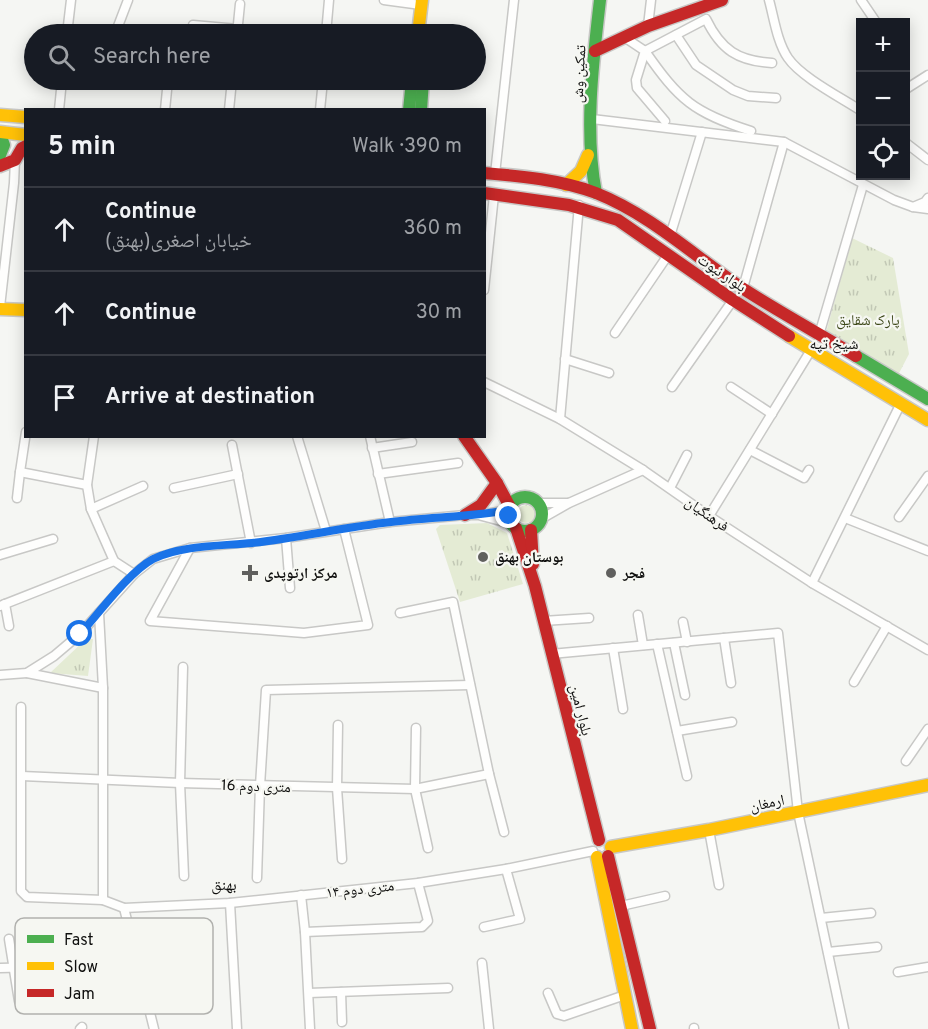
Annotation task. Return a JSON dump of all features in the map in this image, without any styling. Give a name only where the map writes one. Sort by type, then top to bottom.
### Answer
[{"type":"main road","name":"تمکین وش","points":[[596,193],[590,151],[600,0]]},
{"type":"main road","points":[[595,51],[648,26],[722,0]]},
{"type":"main road","points":[[420,24],[424,2]]},
{"type":"main road","points":[[424,2],[425,24]]},
{"type":"main road","points":[[409,108],[411,90]]},
{"type":"main road","points":[[421,108],[422,90]]},
{"type":"main road","points":[[0,115],[24,117]]},
{"type":"main road","points":[[0,123],[24,126]]},
{"type":"main road","points":[[0,155],[5,146],[0,133],[24,135]]},
{"type":"main road","points":[[0,166],[15,160],[24,147]]},
{"type":"main road","points":[[566,185],[581,171],[590,151]]},
{"type":"main road","name":"بلوار نبوت","points":[[490,173],[566,185],[596,193],[642,216],[743,288],[819,335],[926,395]]},
{"type":"main road","points":[[511,175],[505,186],[512,196]]},
{"type":"main road","name":"بلوار نبوت","points":[[489,194],[579,205],[618,220],[811,350],[928,420]]},
{"type":"main road","points":[[0,308],[24,310]]},
{"type":"main road","points":[[465,438],[497,483],[510,508]]},
{"type":"main road","points":[[497,483],[523,497],[531,498],[542,510],[541,519],[531,530],[514,526]]},
{"type":"main road","points":[[465,515],[481,505],[497,483]]},
{"type":"main road","points":[[523,497],[513,502],[509,519],[514,526],[535,586]]},
{"type":"main road","points":[[531,530],[535,586]]},
{"type":"main road","name":"بلوار امین","points":[[535,586],[601,850],[632,1029]]},
{"type":"main road","name":"ارمغان","points":[[601,850],[928,788]]},
{"type":"main road","name":"بلوار امین","points":[[601,850],[621,906],[650,1029]]},
{"type":"street","points":[[68,24],[71,0]]},
{"type":"street","points":[[119,24],[128,0]]},
{"type":"street","points":[[327,24],[329,0]]},
{"type":"street","points":[[384,0],[424,2]]},
{"type":"street","points":[[490,173],[514,0]]},
{"type":"street","points":[[648,26],[651,0]]},
{"type":"street","points":[[770,0],[782,46],[788,58],[804,73],[856,107]]},
{"type":"street","points":[[861,0],[873,18]]},
{"type":"street","points":[[238,24],[240,4]]},
{"type":"street","points":[[665,121],[637,88],[636,80],[645,51],[706,19],[712,33],[724,48],[754,62],[772,63]]},
{"type":"street","points":[[676,35],[696,65],[733,90],[748,96],[776,98]]},
{"type":"street","points":[[624,37],[645,51],[666,81],[680,96],[719,121],[751,131]]},
{"type":"street","points":[[910,86],[928,75]]},
{"type":"street","points":[[59,108],[61,90]]},
{"type":"street","points":[[165,108],[167,90]]},
{"type":"street","points":[[229,108],[231,90]]},
{"type":"street","points":[[320,108],[321,90]]},
{"type":"street","points":[[592,119],[783,142],[863,185],[912,207],[928,209]]},
{"type":"street","points":[[670,236],[702,132]]},
{"type":"street","points":[[743,288],[783,142]]},
{"type":"street","points":[[910,146],[928,160]]},
{"type":"street","points":[[0,308],[15,160]]},
{"type":"street","points":[[819,335],[863,185]]},
{"type":"street","points":[[486,252],[489,194]]},
{"type":"street","points":[[912,207],[925,202],[928,198]]},
{"type":"street","points":[[560,419],[579,205]]},
{"type":"street","points":[[615,333],[668,255]]},
{"type":"street","points":[[672,387],[734,300]]},
{"type":"street","points":[[709,516],[811,350]]},
{"type":"street","points":[[565,359],[609,373]]},
{"type":"street","name":"فرهنگیان","points":[[486,383],[560,419],[643,470],[812,583],[928,650]]},
{"type":"street","points":[[731,387],[772,414]]},
{"type":"street","points":[[812,583],[901,403]]},
{"type":"street","points":[[16,498],[25,438]]},
{"type":"street","points":[[94,438],[87,485],[91,509],[114,561],[134,574]]},
{"type":"street","points":[[298,438],[326,531]]},
{"type":"street","points":[[370,438],[390,522]]},
{"type":"street","points":[[372,448],[412,442]]},
{"type":"street","points":[[232,445],[251,543]]},
{"type":"street","points":[[750,450],[804,478],[809,470]]},
{"type":"street","points":[[670,488],[687,456]]},
{"type":"street","points":[[378,474],[458,463]]},
{"type":"street","points":[[541,519],[569,503],[643,470]]},
{"type":"street","points":[[20,472],[87,485]]},
{"type":"street","points":[[174,488],[238,474]]},
{"type":"street","points":[[899,517],[928,476]]},
{"type":"street","points":[[91,509],[142,486]]},
{"type":"street","points":[[538,503],[569,503]]},
{"type":"street","points":[[27,673],[54,656],[80,634],[134,574],[153,559],[190,548],[251,543],[390,522],[479,515],[510,508]]},
{"type":"street","points":[[479,515],[514,526]]},
{"type":"street","points":[[845,518],[928,551]]},
{"type":"street","points":[[190,548],[150,621],[304,633],[368,625],[344,529]]},
{"type":"street","points":[[286,538],[290,588]]},
{"type":"street","points":[[0,555],[53,539]]},
{"type":"street","points":[[9,626],[2,605],[114,561]]},
{"type":"street","points":[[400,613],[453,602],[489,774],[504,832]]},
{"type":"street","points":[[99,613],[103,688],[104,900]]},
{"type":"street","points":[[638,615],[643,645]]},
{"type":"street","points":[[543,621],[589,618]]},
{"type":"street","points":[[683,622],[687,642]]},
{"type":"street","points":[[854,682],[887,626]]},
{"type":"street","points":[[551,654],[778,633],[798,812],[844,1029]]},
{"type":"street","points":[[724,638],[730,683]]},
{"type":"street","points":[[674,643],[685,695]]},
{"type":"street","points":[[657,644],[687,776]]},
{"type":"street","points":[[613,648],[622,709]]},
{"type":"street","points":[[183,667],[180,783],[184,876]]},
{"type":"street","points":[[0,675],[27,673],[103,688]]},
{"type":"street","points":[[258,878],[260,786],[266,690],[470,685]]},
{"type":"street","points":[[21,707],[21,891],[27,897],[104,900],[124,908],[126,918]]},
{"type":"street","points":[[677,730],[732,722]]},
{"type":"street","points":[[338,725],[338,788],[342,860]]},
{"type":"street","points":[[416,728],[415,789],[428,849]]},
{"type":"street","points":[[906,761],[928,729]]},
{"type":"street","name":"16 متری دوم","points":[[22,776],[260,786],[415,789],[489,774]]},
{"type":"street","points":[[709,830],[719,885]]},
{"type":"street","name":"۱۴ متری دوم","points":[[124,908],[230,903],[418,882],[506,869],[601,850]]},
{"type":"street","points":[[484,927],[520,919],[506,869]]},
{"type":"street","points":[[305,932],[422,927],[428,921],[418,882]]},
{"type":"street","points":[[301,895],[310,1029]]},
{"type":"street","points":[[621,906],[665,896]]},
{"type":"street","points":[[230,903],[237,1029]]},
{"type":"street","points":[[821,918],[871,913]]},
{"type":"street","points":[[9,939],[15,975]]},
{"type":"street","points":[[828,952],[877,947]]},
{"type":"street","points":[[482,963],[489,1029]]},
{"type":"street","points":[[898,972],[928,967]]},
{"type":"street","points":[[0,968],[14,968]]},
{"type":"street","points":[[309,993],[448,988]]},
{"type":"street","points":[[341,992],[342,1022]]},
{"type":"street","points":[[548,993],[557,1014],[564,1016],[625,995]]},
{"type":"street","points":[[150,1014],[154,1029]]},
{"type":"green space","name":"پارک شقایق","points":[[852,238],[893,258],[909,354],[896,379],[825,336]]},
{"type":"green space","points":[[526,505],[532,508],[535,514],[532,520],[526,523],[520,520],[517,514],[520,508]]},
{"type":"green space","points":[[487,523],[507,533],[523,584],[460,602],[436,529],[440,525]]},
{"type":"green space","points":[[86,639],[93,639],[88,676],[50,673]]},
{"type":"traffic: fast","points":[[596,193],[592,170],[590,121],[592,72],[600,0]]},
{"type":"traffic: fast","points":[[409,108],[411,90]]},
{"type":"traffic: fast","points":[[421,108],[422,90]]},
{"type":"traffic: fast","points":[[0,134],[4,145],[0,155]]},
{"type":"traffic: fast","points":[[856,356],[928,399]]},
{"type":"traffic: fast","points":[[525,497],[537,502],[542,514],[537,526],[525,531],[513,526],[508,514],[513,502],[525,497]]},
{"type":"traffic: slow","points":[[419,24],[422,0]]},
{"type":"traffic: slow","points":[[0,115],[24,117]]},
{"type":"traffic: slow","points":[[0,132],[24,135]]},
{"type":"traffic: slow","points":[[566,185],[581,171],[588,155]]},
{"type":"traffic: slow","points":[[0,309],[24,310]]},
{"type":"traffic: slow","points":[[789,336],[928,420]]},
{"type":"traffic: slow","points":[[611,847],[709,830],[928,785]]},
{"type":"traffic: slow","points":[[597,857],[632,1029]]},
{"type":"traffic: jam","points":[[595,51],[648,26],[722,0]]},
{"type":"traffic: jam","points":[[0,166],[15,160],[24,147]]},
{"type":"traffic: jam","points":[[486,173],[527,177],[569,185],[616,202],[654,224],[770,306],[856,356]]},
{"type":"traffic: jam","points":[[486,193],[569,205],[618,220],[789,336]]},
{"type":"traffic: jam","points":[[465,438],[497,483],[510,507]]},
{"type":"traffic: jam","points":[[465,515],[481,505],[497,483]]},
{"type":"traffic: jam","points":[[516,528],[535,586],[599,840]]},
{"type":"traffic: jam","points":[[531,530],[533,564]]},
{"type":"traffic: jam","points":[[608,856],[650,1029]]},
{"type":"place","name":"بوستان بهنق","points":[[483,557]]},
{"type":"place","name":"مرکز ارتوپدی","points":[[250,573]]},
{"type":"place","name":"فجر","points":[[611,573]]},
{"type":"district","name":"شیخ تپه","points":[[834,343]]},
{"type":"district","name":"بهنق","points":[[224,884]]},
{"type":"route","points":[[80,634],[134,574],[153,559],[190,548],[251,543],[390,522],[479,515],[509,510],[509,516]]}]
